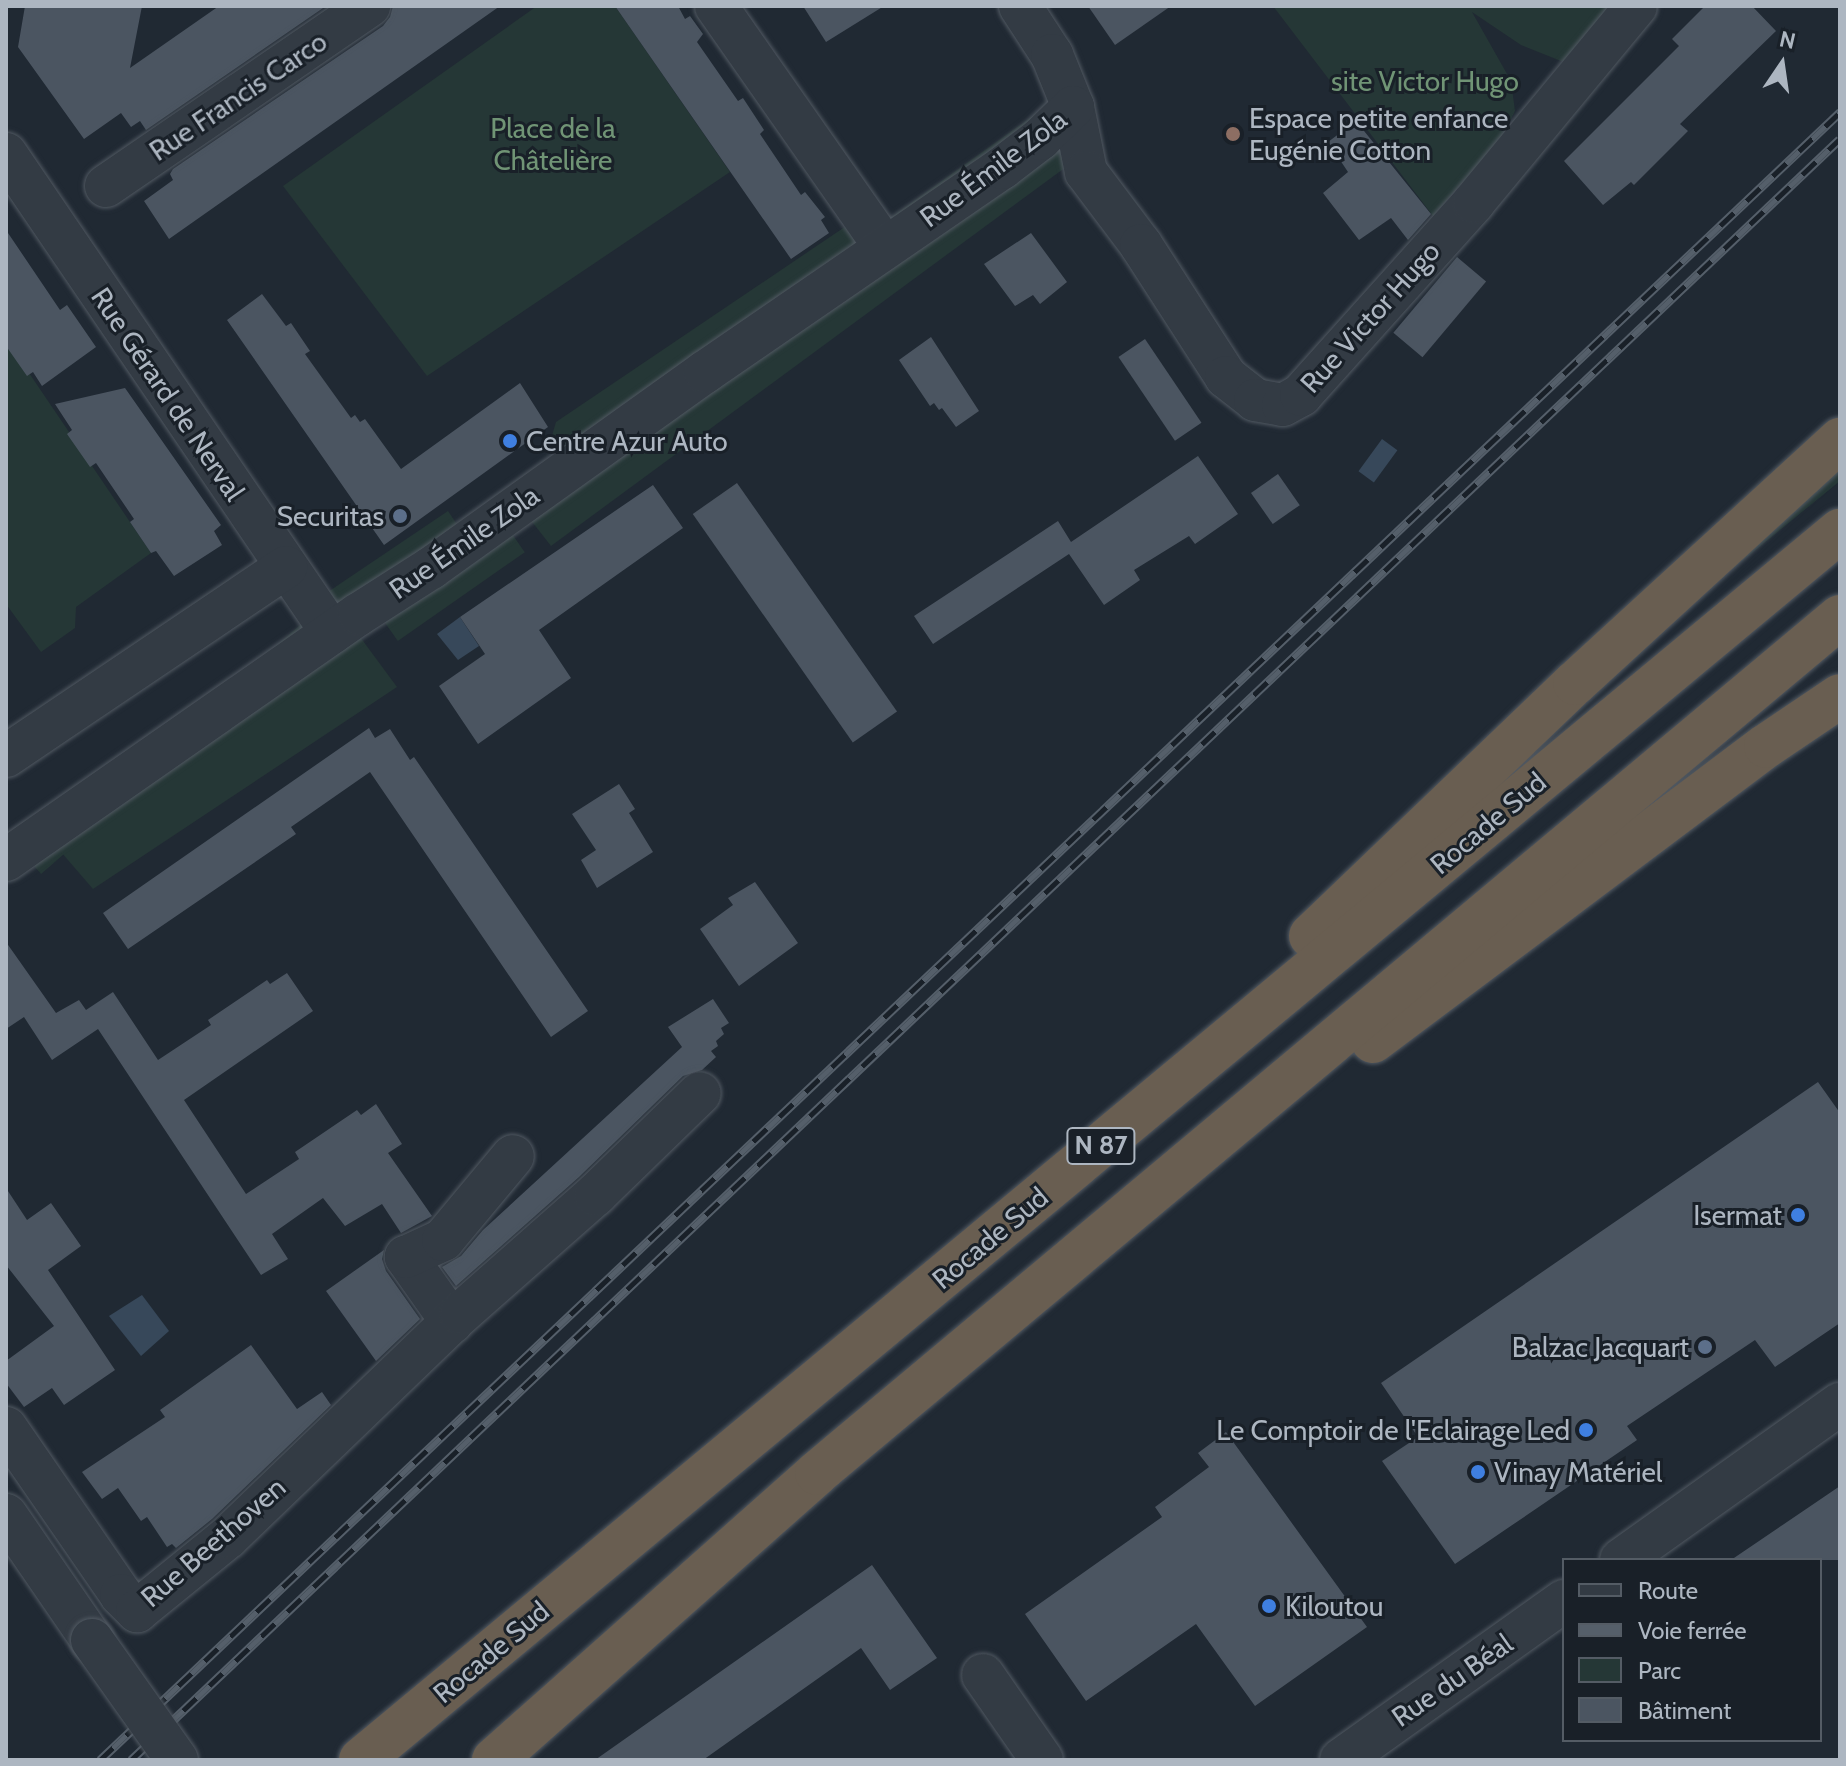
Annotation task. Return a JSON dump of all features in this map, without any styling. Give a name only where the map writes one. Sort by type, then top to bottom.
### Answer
[{"type":"highway","points":[[1042,1195],[1575,683],[1840,440]]},
{"type":"highway","name":"Rocade Sud","points":[[361,1760],[1840,531]]},
{"type":"highway","name":"N 87","points":[[494,1760],[817,1473],[1840,617]]},
{"type":"highway","points":[[1029,1293],[1427,1001],[1766,746],[1840,696]]},
{"type":"street","name":"Rue Francis Carco","points":[[106,186],[369,6]]},
{"type":"street","points":[[716,6],[885,247]]},
{"type":"street","name":"Rue Victor Hugo","points":[[1020,6],[1052,55],[1073,107],[1086,172],[1141,245],[1226,377],[1255,400],[1283,405],[1301,395],[1474,202],[1636,6]]},
{"type":"street","name":"Rue Émile Zola","points":[[6,860],[332,633],[431,568],[885,247],[1002,168],[1040,139],[1073,107]]},
{"type":"street","name":"Rue Gérard de Nerval","points":[[6,154],[332,633]]},
{"type":"street","points":[[6,756],[286,567]]},
{"type":"street","name":"Rue Beethoven","points":[[6,1428],[121,1595],[137,1611],[228,1537],[452,1322],[595,1195],[700,1093]]},
{"type":"street","points":[[452,1322],[406,1257],[443,1240],[513,1156]]},
{"type":"street","points":[[1624,1558],[1840,1404]]},
{"type":"street","points":[[6,1515],[177,1760]]},
{"type":"street","name":"Rue du Béal","points":[[1341,1760],[1562,1602]]},
{"type":"street","points":[[983,1675],[1042,1760]]},
{"type":"green space","name":"Place de la Châtelière","points":[[537,6],[615,6],[730,172],[427,376],[283,186]]},
{"type":"green space","name":"site Victor Hugo","points":[[1273,6],[1610,6],[1566,63],[1521,45],[1472,12],[1511,81],[1515,111],[1500,140],[1433,216]]},
{"type":"green space","points":[[1041,110],[1050,116],[900,225],[890,218]]},
{"type":"green space","points":[[1061,133],[1066,167],[551,546],[522,509]]},
{"type":"green space","points":[[864,214],[889,230],[571,456],[551,439],[556,422]]},
{"type":"green space","points":[[6,339],[151,553],[76,607],[75,628],[41,652],[6,604]]},
{"type":"green space","points":[[1840,458],[1840,481],[1682,610]]},
{"type":"green space","points":[[448,511],[463,533],[344,614],[329,592]]},
{"type":"green space","points":[[503,521],[525,552],[398,641],[376,610]]},
{"type":"green space","points":[[307,619],[319,633],[41,874],[29,860]]},
{"type":"green space","points":[[352,626],[397,687],[93,889],[61,852],[56,833]]},
{"type":"water","points":[[1382,439],[1397,450],[1374,483],[1358,471]]},
{"type":"water","points":[[460,617],[479,646],[458,660],[437,634]]},
{"type":"water","points":[[142,1295],[169,1331],[141,1356],[109,1316]]},
{"type":"building","points":[[25,6],[142,6],[130,68],[219,6],[326,6],[146,130],[140,121],[131,127],[121,113],[84,139],[18,47]]},
{"type":"building","points":[[393,6],[500,6],[169,239],[144,201],[173,180],[170,174],[173,169],[383,26]]},
{"type":"building","points":[[615,6],[678,6],[685,19],[690,16],[703,34],[697,42],[738,101],[743,98],[764,130],[760,134],[801,195],[805,192],[825,217],[821,220],[829,233],[791,259]]},
{"type":"building","points":[[803,6],[884,6],[826,42]]},
{"type":"building","points":[[1088,6],[1171,6],[1115,45]]},
{"type":"building","points":[[1705,6],[1752,6],[1776,31],[1680,124],[1688,131],[1634,185],[1631,182],[1603,205],[1564,161],[1679,46],[1672,39]]},
{"type":"building","points":[[1356,121],[1431,214],[1408,240],[1391,218],[1359,240],[1323,193],[1348,172],[1328,142]]},
{"type":"building","points":[[6,230],[60,310],[67,305],[96,347],[42,386],[33,372],[27,376],[6,346]]},
{"type":"building","points":[[1031,233],[1067,282],[1040,304],[1033,295],[1015,306],[984,264]]},
{"type":"building","points":[[1457,257],[1486,281],[1422,357],[1393,333]]},
{"type":"building","points":[[262,294],[286,326],[291,323],[310,351],[305,354],[351,418],[355,415],[360,422],[365,419],[401,469],[520,383],[548,427],[384,545],[227,320]]},
{"type":"building","points":[[931,337],[979,411],[956,427],[942,408],[939,410],[934,403],[930,406],[899,360]]},
{"type":"building","points":[[1145,339],[1201,423],[1175,441],[1118,357]]},
{"type":"building","points":[[125,388],[221,525],[214,531],[222,545],[174,576],[156,551],[151,553],[130,522],[134,519],[96,463],[90,467],[67,434],[72,430],[55,404]]},
{"type":"building","points":[[1198,456],[1238,514],[1195,544],[1189,536],[1134,570],[1140,580],[1104,605],[1069,554],[933,644],[914,616],[1058,521],[1071,542]]},
{"type":"building","points":[[1278,474],[1300,505],[1273,524],[1251,493]]},
{"type":"building","points":[[737,483],[897,712],[853,743],[693,514]]},
{"type":"building","points":[[653,485],[683,528],[539,630],[571,678],[478,744],[439,686],[485,654],[460,617]]},
{"type":"building","points":[[369,728],[375,738],[390,729],[410,760],[414,757],[588,1011],[551,1037],[370,772],[291,827],[296,834],[128,949],[103,913]]},
{"type":"building","points":[[619,784],[635,809],[629,813],[653,852],[597,888],[581,860],[596,850],[572,814]]},
{"type":"building","points":[[755,882],[798,943],[739,986],[700,929],[733,905],[728,898]]},
{"type":"building","points":[[6,942],[56,1013],[79,1000],[86,1010],[113,992],[158,1060],[211,1025],[208,1020],[267,980],[270,984],[287,973],[313,1011],[184,1100],[246,1194],[299,1159],[295,1152],[357,1110],[361,1115],[376,1104],[402,1144],[388,1153],[432,1216],[401,1233],[382,1204],[345,1226],[323,1198],[272,1234],[288,1259],[261,1275],[98,1029],[52,1060],[24,1017],[6,1029]]},
{"type":"building","points":[[713,999],[729,1023],[721,1028],[724,1034],[716,1041],[718,1046],[711,1051],[716,1057],[702,1070],[683,1076],[579,1177],[456,1286],[442,1267],[461,1256],[483,1230],[682,1047],[668,1027]]},
{"type":"building","points":[[1818,1082],[1840,1113],[1840,1323],[1775,1367],[1755,1340],[1627,1426],[1637,1440],[1455,1564],[1382,1461],[1418,1437],[1381,1383]]},
{"type":"building","points":[[6,1188],[27,1220],[51,1203],[81,1246],[48,1270],[115,1370],[64,1405],[52,1388],[24,1407],[6,1383],[6,1361],[54,1326],[6,1265]]},
{"type":"building","points":[[384,1250],[382,1259],[386,1271],[420,1319],[376,1361],[326,1291]]},
{"type":"building","points":[[251,1345],[297,1409],[322,1392],[331,1405],[212,1519],[176,1548],[172,1544],[167,1547],[147,1517],[141,1521],[118,1488],[102,1499],[82,1472],[165,1417],[160,1410]]},
{"type":"building","points":[[1226,1432],[1367,1627],[1255,1706],[1196,1624],[1086,1701],[1025,1614],[1162,1517],[1155,1507],[1209,1467],[1198,1453]]},
{"type":"building","points":[[1840,1486],[1840,1560],[1734,1558]]},
{"type":"building","points":[[872,1565],[937,1658],[890,1690],[861,1648],[703,1760],[595,1760]]},
{"type":"railway","points":[[100,1760],[1840,112]]},
{"type":"railway","points":[[131,1760],[1840,139]]},
{"type":"place","name":"Espace petite enfance Eugénie Cotton","points":[[1233,134]]},
{"type":"place","name":"Centre Azur Auto","points":[[510,441]]},
{"type":"place","name":"Securitas","points":[[400,516]]},
{"type":"place","name":"Isermat","points":[[1798,1215]]},
{"type":"place","name":"Balzac Jacquart","points":[[1705,1347]]},
{"type":"place","name":"Le Comptoir de l'Eclairage Led","points":[[1586,1430]]},
{"type":"place","name":"Vinay Matériel","points":[[1478,1472]]},
{"type":"place","name":"Kiloutou","points":[[1269,1606]]}]
